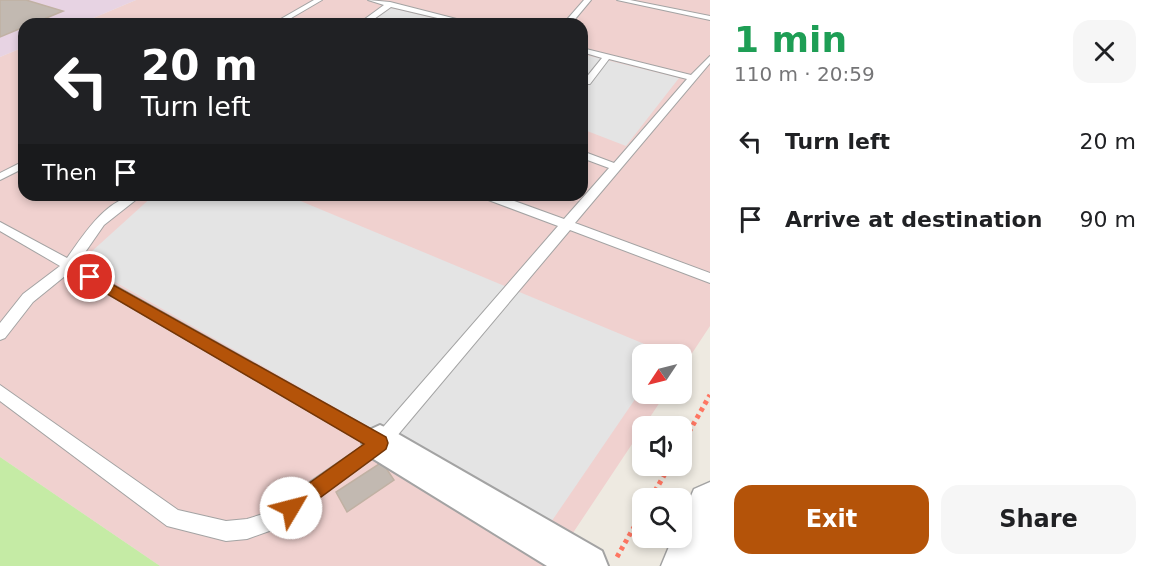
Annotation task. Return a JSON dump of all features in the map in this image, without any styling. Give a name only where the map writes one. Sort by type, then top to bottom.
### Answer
[{"type":"street","points":[[380,443],[587,566]]},
{"type":"street","points":[[686,566],[710,506]]},
{"type":"lane","points":[[287,18],[319,0]]},
{"type":"lane","points":[[370,0],[447,18]]},
{"type":"lane","points":[[572,18],[588,0]]},
{"type":"lane","points":[[620,0],[635,1],[710,18]]},
{"type":"lane","points":[[370,18],[390,4]]},
{"type":"lane","points":[[588,52],[693,78]]},
{"type":"lane","points":[[588,81],[607,57]]},
{"type":"lane","points":[[588,200],[710,58]]},
{"type":"lane","points":[[588,155],[616,167]]},
{"type":"lane","points":[[0,177],[18,167]]},
{"type":"lane","points":[[0,334],[28,298],[69,266],[100,222],[128,201]]},
{"type":"lane","points":[[504,201],[710,278]]},
{"type":"lane","points":[[0,392],[174,519],[226,531],[247,529],[268,522],[380,443],[587,201]]},
{"type":"lane","points":[[0,226],[380,443]]},
{"type":"path","points":[[692,427],[710,395]]},
{"type":"path","points":[[612,566],[632,531]]},
{"type":"shaded area","points":[[0,0],[136,0],[93,18],[18,18],[18,50],[0,57]]},
{"type":"shaded area","points":[[136,0],[710,0],[710,326],[692,353],[692,344],[632,344],[632,404],[659,404],[651,416],[632,416],[632,444],[551,566],[160,566],[0,457],[0,57],[18,50],[18,201],[588,201],[588,18],[93,18]]},
{"type":"shaded area","points":[[391,8],[433,18],[377,18]]},
{"type":"shaded area","points":[[588,55],[679,78],[626,146],[588,131]]},
{"type":"shaded area","points":[[147,201],[300,201],[644,344],[632,344],[632,404],[547,528],[80,262]]},
{"type":"green space","points":[[0,457],[160,566],[0,566]]},
{"type":"building","points":[[0,0],[26,0],[63,11],[46,18],[18,18],[18,30],[0,37]]},
{"type":"building","points":[[382,462],[394,480],[347,512],[336,492]]},
{"type":"route","points":[[90,277],[380,443],[291,508]]}]
